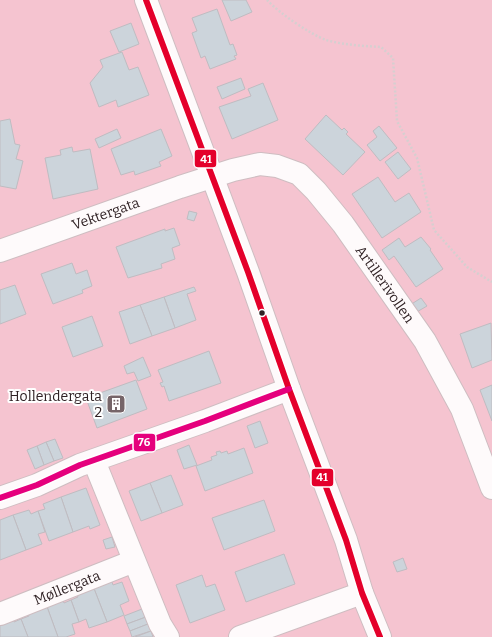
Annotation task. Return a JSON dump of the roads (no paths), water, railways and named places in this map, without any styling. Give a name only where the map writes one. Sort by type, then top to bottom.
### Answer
[{"type":"street","points":[[146,0],[177,78],[289,389],[346,540],[362,593],[380,637]]},
{"type":"street","name":"Artillerivollen","points":[[212,177],[233,170],[260,164],[277,166],[300,174],[316,191],[343,224],[425,341],[462,409],[492,488]]},
{"type":"street","name":"Vektergata","points":[[0,251],[212,177]]},
{"type":"street","points":[[0,498],[37,485],[94,460],[205,421],[289,389]]},
{"type":"street","points":[[94,460],[160,624],[168,637]]},
{"type":"street","name":"Møllergata","points":[[0,614],[134,561]]},
{"type":"street","points":[[240,637],[362,593]]},
{"type":"place","name":"Hollendergata 2","points":[[116,404]]}]
